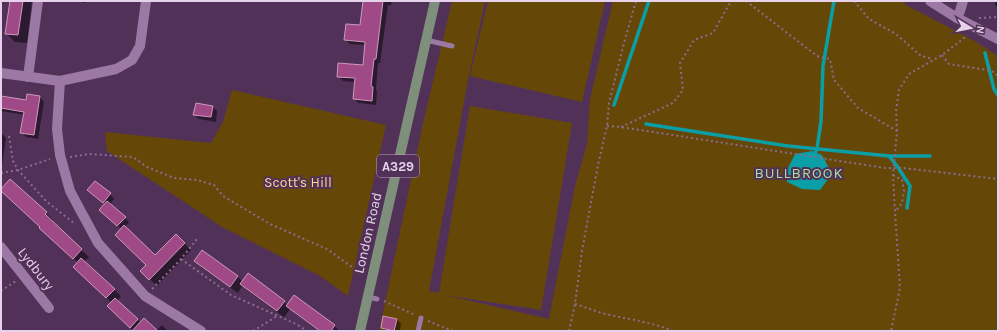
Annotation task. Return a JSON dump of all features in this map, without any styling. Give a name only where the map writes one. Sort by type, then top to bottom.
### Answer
[{"type":"main road","name":"London Road","points":[[360,331],[373,298],[435,1]]},
{"type":"street","points":[[28,77],[38,1]]},
{"type":"street","points":[[1,73],[60,81],[116,69],[132,60],[140,46],[146,1]]},
{"type":"street","points":[[930,1],[956,18],[998,39]]},
{"type":"street","points":[[956,18],[963,1]]},
{"type":"street","points":[[60,81],[57,129],[61,157],[70,191],[98,243],[146,296],[194,329]]},
{"type":"street","name":"Lydbury","points":[[1,246],[49,308]]},
{"type":"lane","points":[[426,40],[452,46]]},
{"type":"lane","points":[[418,331],[421,318]]},
{"type":"path","points":[[569,331],[575,304],[587,222],[607,126],[609,104],[636,1]]},
{"type":"path","points":[[621,127],[673,103],[683,90],[680,63],[694,40],[713,33],[731,1]]},
{"type":"path","points":[[746,1],[817,56],[830,59],[834,80],[858,108],[897,131]]},
{"type":"path","points":[[854,1],[869,18],[896,34],[921,56],[934,60]]},
{"type":"path","points":[[977,20],[980,17],[998,17]]},
{"type":"path","points":[[891,331],[900,288],[894,175],[897,131],[896,111],[899,90],[909,74],[942,55],[968,34]]},
{"type":"path","points":[[942,55],[949,64],[987,70],[994,72],[998,76]]},
{"type":"path","points":[[607,126],[885,168],[895,167],[998,178]]},
{"type":"path","points":[[9,136],[13,161],[18,170],[46,201],[75,224]]},
{"type":"path","points":[[1,173],[18,170],[61,157],[89,154],[133,157],[147,167],[174,178],[197,180],[214,185],[223,196],[270,224],[327,249],[356,270],[367,272]]},
{"type":"path","points":[[894,175],[902,180],[904,191],[902,203],[895,212]]},
{"type":"path","points":[[146,296],[182,259],[197,239]]},
{"type":"path","points":[[182,259],[231,295],[296,324],[307,331]]},
{"type":"path","points":[[1,291],[23,276]]},
{"type":"path","points":[[373,298],[386,301],[421,318],[453,331]]},
{"type":"path","points":[[575,304],[604,313],[662,326],[673,331]]},
{"type":"path","points":[[253,331],[277,316]]},
{"type":"green space","points":[[452,1],[485,1],[468,80],[429,291],[439,293],[470,106],[572,123],[541,310],[445,295],[549,319],[575,186],[587,144],[590,99],[613,1],[902,1],[906,5],[973,40],[998,56],[998,331],[379,331],[422,128]]},
{"type":"green space","points":[[488,1],[605,1],[582,102],[470,76]]},
{"type":"green space","name":"Scott's Hill","points":[[232,90],[386,125],[348,296],[320,276],[222,227],[107,151],[105,132],[211,143],[223,122]]},
{"type":"shaded area","points":[[812,151],[822,155],[832,174],[820,190],[802,189],[787,182],[787,170],[795,154]]},
{"type":"building","points":[[10,1],[23,1],[18,35],[5,34]]},
{"type":"building","points":[[363,1],[383,1],[371,86],[373,87],[372,101],[353,99],[355,78],[337,77],[338,63],[363,65],[365,42],[344,40],[346,24],[360,25]]},
{"type":"building","points":[[27,94],[40,96],[34,135],[20,133],[24,112],[1,108],[1,96],[26,100]]},
{"type":"building","points":[[196,103],[213,106],[211,117],[193,115]]},
{"type":"building","points":[[10,179],[47,212],[45,214],[82,249],[73,259],[1,191]]},
{"type":"building","points":[[95,181],[111,193],[103,203],[87,190]]},
{"type":"building","points":[[107,201],[126,217],[117,226],[99,210]]},
{"type":"building","points":[[124,225],[155,255],[176,234],[185,243],[149,280],[140,271],[146,265],[115,235]]},
{"type":"building","points":[[202,250],[238,276],[230,287],[194,261]]},
{"type":"building","points":[[81,258],[115,289],[106,298],[73,267]]},
{"type":"building","points":[[248,273],[285,301],[277,311],[240,284]]},
{"type":"building","points":[[294,295],[335,325],[331,331],[320,331],[286,306]]},
{"type":"building","points":[[115,298],[138,319],[130,328],[107,306]]},
{"type":"building","points":[[383,316],[397,319],[394,331],[381,328]]},
{"type":"building","points":[[144,318],[158,331],[132,331]]},
{"type":"waterway","points":[[614,105],[649,1]]},
{"type":"waterway","points":[[815,153],[817,149],[821,121],[823,66],[834,1]]},
{"type":"waterway","points":[[985,53],[994,89],[998,95]]},
{"type":"waterway","points":[[646,124],[788,146],[889,156],[930,156]]},
{"type":"waterway","points":[[889,156],[910,186],[907,208]]},
{"type":"district","name":"BULLBROOK","points":[[799,173]]}]
